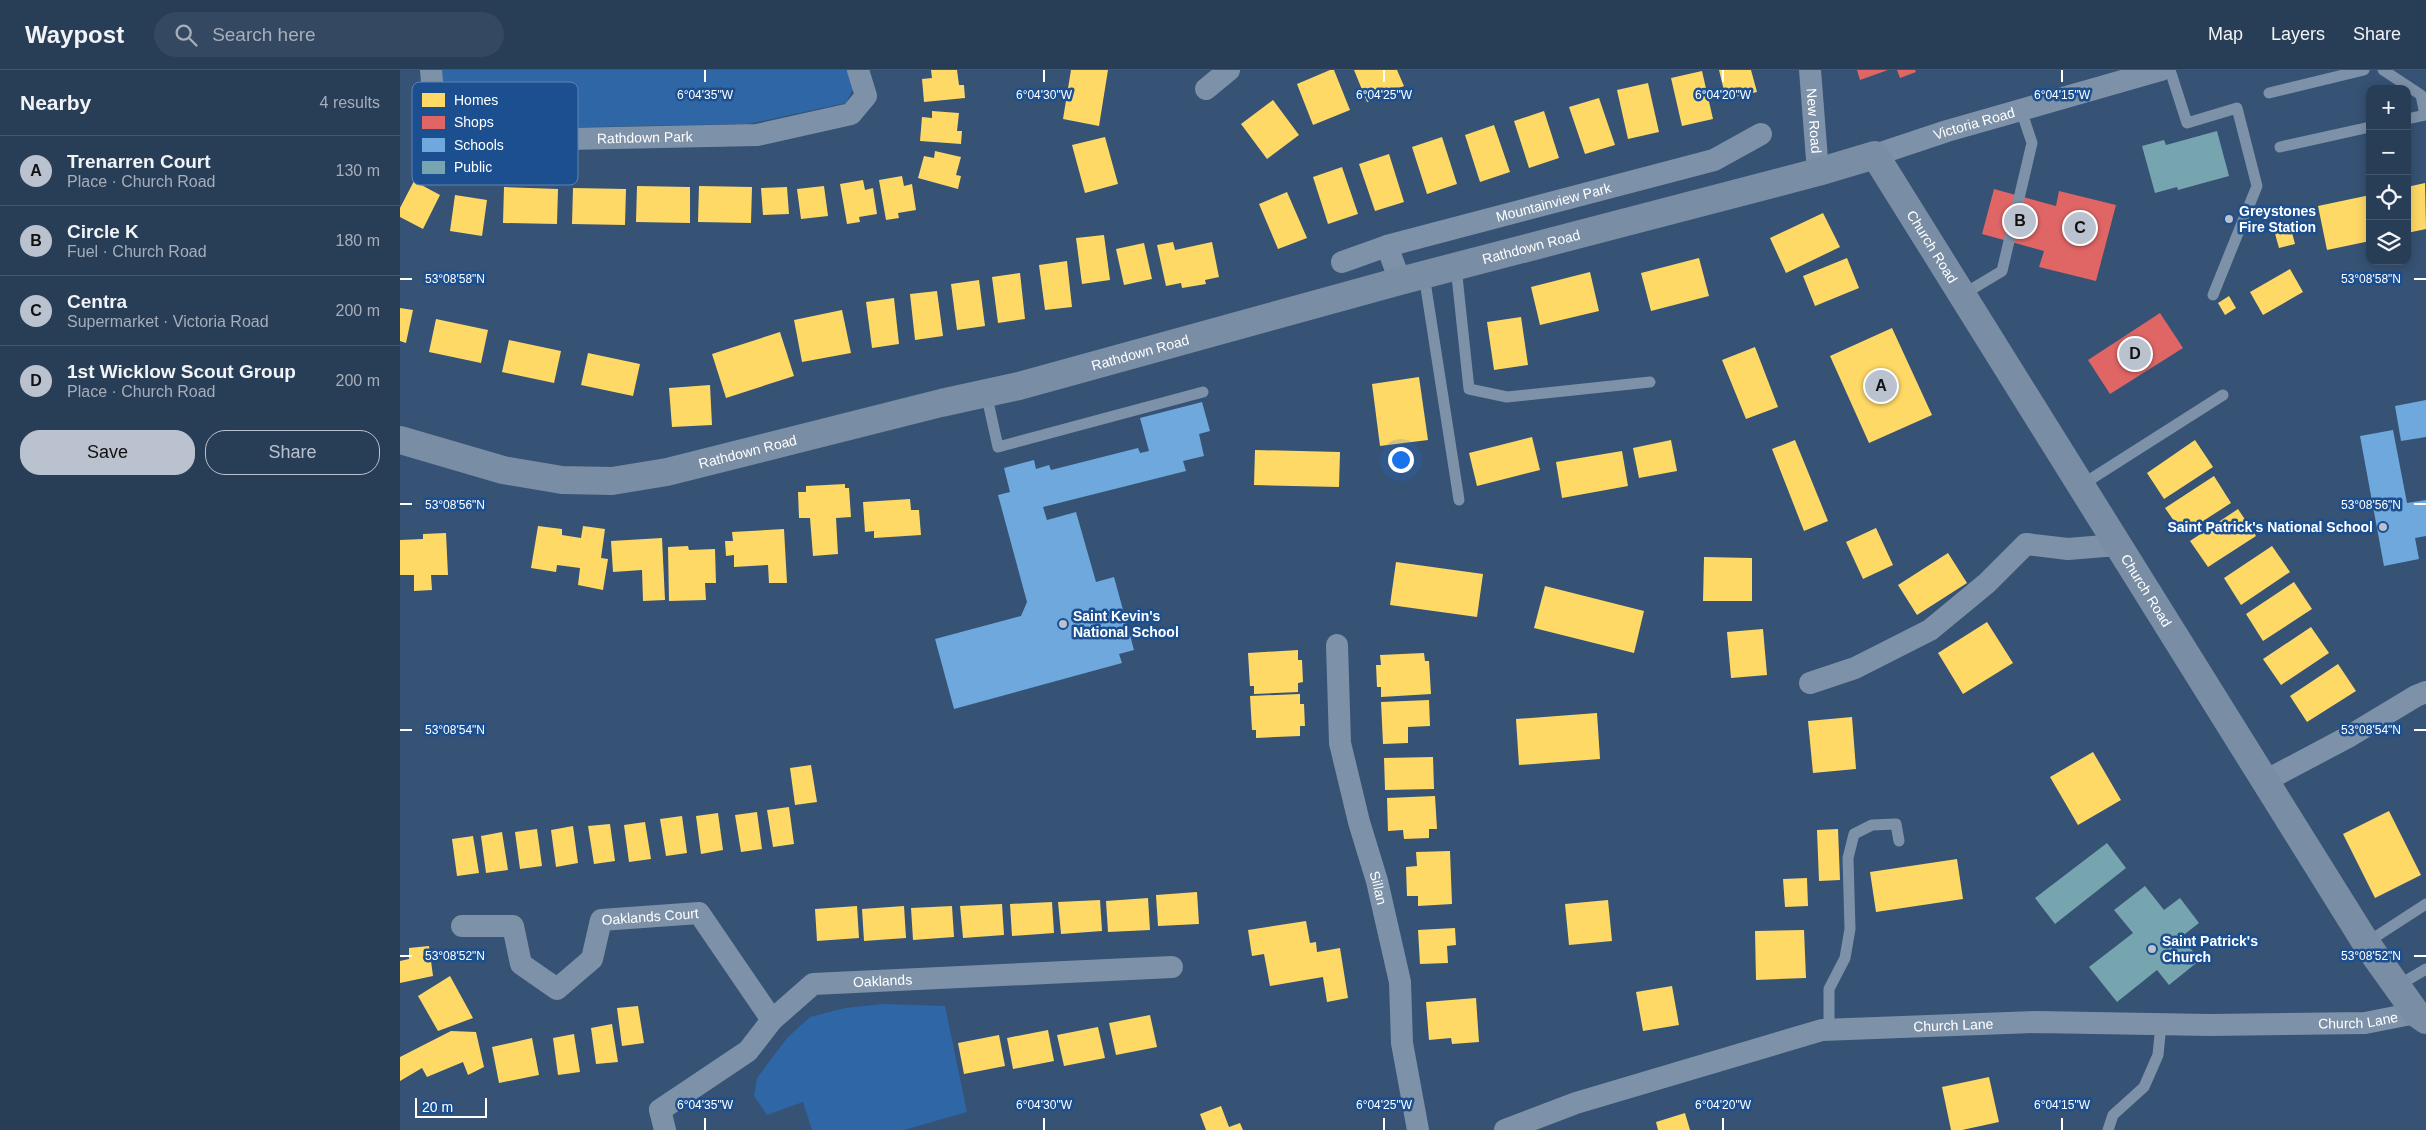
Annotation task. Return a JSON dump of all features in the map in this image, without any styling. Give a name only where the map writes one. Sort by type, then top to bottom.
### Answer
[{"type":"main road","name":"Rathdown Road","points":[[400,440],[503,470],[562,480],[612,481],[666,472],[986,393],[1412,278],[1818,172],[1875,155]]},
{"type":"main road","name":"Church Road","points":[[1875,155],[2366,943],[2421,1017]]},
{"type":"street","name":"Rathdown Park","points":[[578,139],[757,135],[852,114],[866,96],[858,70]]},
{"type":"street","points":[[1206,89],[1229,70]]},
{"type":"street","name":"New Road","points":[[1810,70],[1818,172]]},
{"type":"street","name":"Victoria Road","points":[[1875,155],[2021,110],[2161,70]]},
{"type":"street","name":"Mountainview Park","points":[[1342,262],[1387,246],[1714,160],[1760,134]]},
{"type":"street","points":[[1387,246],[1412,278]]},
{"type":"street","points":[[1810,683],[1855,668],[1930,630],[1987,583],[2026,544],[2068,549],[2117,545]]},
{"type":"street","name":"Sillan","points":[[1337,645],[1340,743],[1359,822],[1377,881],[1400,982],[1402,1042],[1418,1130]]},
{"type":"street","points":[[2265,781],[2348,737],[2416,696],[2426,692]]},
{"type":"street","name":"Oaklands Court","points":[[462,926],[513,926],[521,964],[557,988],[592,959],[601,920],[699,913],[772,1020]]},
{"type":"street","name":"Oaklands","points":[[665,1130],[660,1110],[748,1051],[772,1020],[813,984],[1172,967]]},
{"type":"street","name":"Church Lane","points":[[1505,1130],[1576,1104],[1812,1033],[1829,1030],[2037,1022],[2161,1024],[2365,1023],[2421,1017]]},
{"type":"lane","points":[[2170,70],[2187,123],[2237,108],[2257,186],[2213,295]]},
{"type":"lane","points":[[2269,94],[2364,70]]},
{"type":"lane","points":[[2383,70],[2423,94],[2425,115],[2411,118]]},
{"type":"lane","points":[[1962,295],[2002,271],[2032,144],[2021,110]]},
{"type":"lane","points":[[2280,147],[2366,128]]},
{"type":"lane","points":[[1456,267],[1469,389],[1507,397],[1650,382]]},
{"type":"lane","points":[[1412,278],[1459,500]]},
{"type":"lane","points":[[986,393],[998,447],[1203,392]]},
{"type":"lane","points":[[2080,486],[2223,394]]},
{"type":"lane","points":[[1829,1030],[1829,988],[1845,958],[1850,929],[1848,858],[1854,834],[1872,825],[1896,824],[1899,841]]},
{"type":"lane","points":[[2366,943],[2426,904]]},
{"type":"lane","points":[[2397,986],[2426,969]]},
{"type":"lane","points":[[2108,1130],[2113,1115],[2144,1087],[2158,1055],[2161,1024]]},
{"type":"shaded area","points":[[442,70],[849,70],[855,85],[846,103],[748,124],[578,127],[578,82],[441,82]]},
{"type":"shaded area","points":[[883,1004],[945,1006],[967,1112],[904,1130],[812,1130],[803,1102],[767,1115],[754,1096],[757,1078],[787,1038],[810,1017],[845,1008]]},
{"type":"building: Homes","points":[[931,70],[957,70],[959,85],[964,85],[965,98],[924,102],[922,79],[932,78]]},
{"type":"building: Homes","points":[[1071,70],[1108,70],[1099,126],[1063,119]]},
{"type":"building: Homes","points":[[1334,70],[1350,110],[1313,125],[1297,84]]},
{"type":"building: Homes","points":[[1354,70],[1397,70],[1404,86],[1367,102]]},
{"type":"building: Homes","points":[[1719,70],[1751,70],[1757,92],[1726,99]]},
{"type":"building: Homes","points":[[1702,71],[1713,119],[1682,126],[1671,78]]},
{"type":"building: Homes","points":[[1648,83],[1659,132],[1628,139],[1617,90]]},
{"type":"building: Homes","points":[[1599,98],[1615,145],[1585,154],[1569,107]]},
{"type":"building: Homes","points":[[1273,100],[1299,135],[1267,159],[1241,124]]},
{"type":"building: Homes","points":[[932,111],[959,113],[957,131],[962,131],[961,144],[920,141],[922,117],[932,118]]},
{"type":"building: Homes","points":[[1544,111],[1559,158],[1529,168],[1514,121]]},
{"type":"building: Homes","points":[[1494,125],[1510,172],[1480,182],[1465,135]]},
{"type":"building: Homes","points":[[1105,137],[1118,184],[1085,193],[1072,145]]},
{"type":"building: Homes","points":[[1442,137],[1457,184],[1427,194],[1412,147]]},
{"type":"building: Homes","points":[[935,151],[961,157],[956,175],[961,176],[958,189],[918,178],[924,156],[934,158]]},
{"type":"building: Homes","points":[[1389,154],[1404,202],[1375,211],[1359,164]]},
{"type":"building: Homes","points":[[1342,167],[1358,214],[1328,224],[1313,177]]},
{"type":"building: Homes","points":[[902,176],[904,186],[912,184],[916,210],[898,213],[899,218],[886,220],[879,180]]},
{"type":"building: Homes","points":[[863,180],[865,190],[873,188],[877,214],[859,217],[860,222],[847,224],[840,184]]},
{"type":"building: Homes","points":[[2425,183],[2426,229],[2411,232],[2411,220],[2411,186]]},
{"type":"building: Homes","points":[[412,185],[421,185],[440,195],[423,229],[400,217],[400,208]]},
{"type":"building: Homes","points":[[637,186],[690,187],[690,223],[636,222]]},
{"type":"building: Homes","points":[[699,186],[752,187],[751,223],[698,222]]},
{"type":"building: Homes","points":[[824,186],[828,216],[801,219],[797,189]]},
{"type":"building: Homes","points":[[504,187],[558,189],[557,224],[503,223]]},
{"type":"building: Homes","points":[[787,187],[789,214],[763,215],[761,188]]},
{"type":"building: Homes","points":[[573,188],[626,189],[625,225],[572,224]]},
{"type":"building: Homes","points":[[1287,192],[1307,238],[1278,249],[1259,204]]},
{"type":"building: Homes","points":[[455,195],[487,200],[482,236],[450,231]]},
{"type":"building: Homes","points":[[2366,196],[2366,242],[2327,250],[2318,206]]},
{"type":"building: Homes","points":[[1823,213],[1840,247],[1786,273],[1770,238]]},
{"type":"building: Homes","points":[[2290,225],[2295,244],[2279,248],[2274,230]]},
{"type":"building: Homes","points":[[1104,235],[1110,280],[1082,284],[1076,238]]},
{"type":"building: Homes","points":[[1173,242],[1175,250],[1212,242],[1219,277],[1205,280],[1206,284],[1182,288],[1181,283],[1166,286],[1157,245]]},
{"type":"building: Homes","points":[[1144,243],[1152,279],[1124,285],[1116,249]]},
{"type":"building: Homes","points":[[1699,258],[1709,296],[1651,311],[1641,273]]},
{"type":"building: Homes","points":[[1847,258],[1859,288],[1815,306],[1803,276]]},
{"type":"building: Homes","points":[[1067,261],[1072,307],[1045,310],[1039,265]]},
{"type":"building: Homes","points":[[2290,269],[2303,292],[2263,315],[2250,292]]},
{"type":"building: Homes","points":[[1590,272],[1599,311],[1540,325],[1531,287]]},
{"type":"building: Homes","points":[[1020,273],[1025,319],[998,323],[992,277]]},
{"type":"building: Homes","points":[[979,280],[985,326],[957,330],[951,284]]},
{"type":"building: Homes","points":[[937,291],[943,336],[915,340],[910,294]]},
{"type":"building: Homes","points":[[2229,296],[2236,308],[2225,315],[2218,303]]},
{"type":"building: Homes","points":[[894,298],[899,344],[872,348],[866,302]]},
{"type":"building: Homes","points":[[400,308],[413,310],[406,343],[400,341]]},
{"type":"building: Homes","points":[[842,310],[851,353],[802,362],[794,320]]},
{"type":"building: Homes","points":[[1521,317],[1528,365],[1494,370],[1487,322]]},
{"type":"building: Homes","points":[[436,319],[488,330],[481,363],[429,352]]},
{"type":"building: Homes","points":[[1892,328],[1932,415],[1869,443],[1830,356]]},
{"type":"building: Homes","points":[[780,332],[794,376],[726,398],[712,354]]},
{"type":"building: Homes","points":[[509,340],[561,351],[554,383],[502,372]]},
{"type":"building: Homes","points":[[1755,347],[1778,407],[1746,419],[1722,360]]},
{"type":"building: Homes","points":[[588,353],[640,364],[633,396],[581,385]]},
{"type":"building: Homes","points":[[1419,377],[1428,440],[1380,446],[1372,384]]},
{"type":"building: Homes","points":[[710,385],[712,425],[672,427],[669,388]]},
{"type":"building: Homes","points":[[1532,437],[1540,470],[1477,486],[1469,453]]},
{"type":"building: Homes","points":[[1671,440],[1677,471],[1639,478],[1633,448]]},
{"type":"building: Homes","points":[[1795,440],[1828,521],[1804,531],[1772,449]]},
{"type":"building: Homes","points":[[2195,440],[2213,467],[2164,499],[2147,473]]},
{"type":"building: Homes","points":[[1255,450],[1340,452],[1339,487],[1254,485]]},
{"type":"building: Homes","points":[[1622,451],[1628,486],[1562,498],[1556,462]]},
{"type":"building: Homes","points":[[2214,476],[2231,503],[2183,534],[2165,508]]},
{"type":"building: Homes","points":[[845,484],[845,488],[849,488],[851,517],[836,518],[838,554],[813,556],[810,518],[799,518],[798,492],[806,492],[806,486]]},
{"type":"building: Homes","points":[[910,499],[911,510],[919,510],[921,535],[874,538],[874,531],[865,532],[863,502]]},
{"type":"building: Homes","points":[[2238,509],[2256,536],[2208,567],[2190,541]]},
{"type":"building: Homes","points":[[538,526],[562,529],[562,535],[581,538],[583,526],[605,529],[601,558],[608,559],[603,590],[578,585],[580,568],[557,565],[556,572],[531,568]]},
{"type":"building: Homes","points":[[1876,528],[1893,565],[1863,579],[1846,542]]},
{"type":"building: Homes","points":[[784,529],[787,583],[769,583],[768,565],[734,567],[734,555],[726,556],[725,541],[733,541],[732,532]]},
{"type":"building: Homes","points":[[446,533],[448,575],[431,575],[432,590],[414,591],[414,575],[400,575],[400,540],[423,539],[423,534]]},
{"type":"building: Homes","points":[[662,538],[665,600],[643,601],[642,570],[613,572],[611,541]]},
{"type":"building: Homes","points":[[688,546],[689,550],[715,549],[716,583],[705,583],[706,600],[669,601],[668,547]]},
{"type":"building: Homes","points":[[2272,546],[2290,572],[2241,605],[2224,578]]},
{"type":"building: Homes","points":[[1948,553],[1967,583],[1917,615],[1898,585]]},
{"type":"building: Homes","points":[[1704,557],[1752,558],[1752,601],[1703,601]]},
{"type":"building: Homes","points":[[1396,562],[1483,574],[1477,617],[1390,605]]},
{"type":"building: Homes","points":[[2294,582],[2312,609],[2263,641],[2246,614]]},
{"type":"building: Homes","points":[[1545,586],[1644,611],[1634,653],[1534,628]]},
{"type":"building: Homes","points":[[1987,622],[2013,663],[1963,694],[1938,653]]},
{"type":"building: Homes","points":[[2311,627],[2329,653],[2281,685],[2263,659]]},
{"type":"building: Homes","points":[[1763,629],[1767,675],[1731,678],[1727,632]]},
{"type":"building: Homes","points":[[1298,650],[1298,660],[1302,660],[1303,682],[1298,683],[1298,692],[1254,694],[1254,686],[1250,686],[1248,653]]},
{"type":"building: Homes","points":[[1424,653],[1425,661],[1429,661],[1431,694],[1381,697],[1381,687],[1377,687],[1376,665],[1381,665],[1380,655]]},
{"type":"building: Homes","points":[[2338,664],[2356,691],[2307,722],[2290,696]]},
{"type":"building: Homes","points":[[1300,694],[1300,704],[1304,704],[1305,726],[1300,726],[1300,736],[1256,738],[1256,730],[1252,730],[1250,696]]},
{"type":"building: Homes","points":[[1429,700],[1430,726],[1408,727],[1408,743],[1383,744],[1381,702]]},
{"type":"building: Homes","points":[[1597,713],[1600,759],[1519,765],[1516,719]]},
{"type":"building: Homes","points":[[1852,717],[1856,769],[1813,773],[1808,721]]},
{"type":"building: Homes","points":[[2093,752],[2121,800],[2078,825],[2050,777]]},
{"type":"building: Homes","points":[[1433,757],[1434,789],[1385,790],[1384,758]]},
{"type":"building: Homes","points":[[811,765],[817,802],[795,805],[790,768]]},
{"type":"building: Homes","points":[[1435,796],[1437,829],[1429,829],[1429,838],[1404,839],[1403,830],[1388,831],[1387,798]]},
{"type":"building: Homes","points":[[789,807],[794,844],[773,847],[767,810]]},
{"type":"building: Homes","points":[[2389,811],[2421,875],[2375,898],[2343,834]]},
{"type":"building: Homes","points":[[757,812],[762,849],[741,852],[735,815]]},
{"type":"building: Homes","points":[[718,813],[723,850],[701,854],[696,816]]},
{"type":"building: Homes","points":[[682,816],[687,853],[666,856],[660,819]]},
{"type":"building: Homes","points":[[645,822],[651,859],[629,862],[624,825]]},
{"type":"building: Homes","points":[[610,824],[615,861],[594,864],[588,826]]},
{"type":"building: Homes","points":[[573,826],[578,863],[556,867],[551,830]]},
{"type":"building: Homes","points":[[537,829],[542,866],[520,869],[515,832]]},
{"type":"building: Homes","points":[[1838,829],[1840,880],[1819,881],[1817,830]]},
{"type":"building: Homes","points":[[502,832],[508,870],[486,873],[481,836]]},
{"type":"building: Homes","points":[[473,836],[479,873],[457,876],[452,839]]},
{"type":"building: Homes","points":[[1450,851],[1452,904],[1418,906],[1418,896],[1407,896],[1406,867],[1417,866],[1416,852]]},
{"type":"building: Homes","points":[[1957,859],[1963,899],[1876,912],[1870,872]]},
{"type":"building: Homes","points":[[1807,878],[1808,906],[1785,907],[1783,879]]},
{"type":"building: Homes","points":[[1197,892],[1199,924],[1158,926],[1156,895]]},
{"type":"building: Homes","points":[[1148,898],[1150,930],[1108,932],[1106,901]]},
{"type":"building: Homes","points":[[1100,900],[1102,931],[1061,934],[1058,902]]},
{"type":"building: Homes","points":[[1608,900],[1612,941],[1569,945],[1565,904]]},
{"type":"building: Homes","points":[[1052,902],[1054,933],[1012,936],[1010,904]]},
{"type":"building: Homes","points":[[1002,904],[1004,935],[963,938],[960,906]]},
{"type":"building: Homes","points":[[857,906],[859,938],[817,941],[815,909]]},
{"type":"building: Homes","points":[[904,906],[906,938],[864,941],[862,909]]},
{"type":"building: Homes","points":[[952,906],[954,937],[913,940],[911,908]]},
{"type":"building: Homes","points":[[1306,921],[1310,943],[1316,942],[1317,952],[1340,948],[1348,998],[1327,1002],[1323,977],[1270,986],[1264,954],[1252,956],[1248,930]]},
{"type":"building: Homes","points":[[1455,928],[1456,945],[1447,946],[1448,963],[1420,964],[1418,930]]},
{"type":"building: Homes","points":[[1804,930],[1806,978],[1756,980],[1755,931]]},
{"type":"building: Homes","points":[[429,946],[433,976],[400,983],[400,961],[409,959],[409,948]]},
{"type":"building: Homes","points":[[450,976],[473,1018],[438,1031],[418,996]]},
{"type":"building: Homes","points":[[1672,986],[1679,1025],[1643,1031],[1636,992]]},
{"type":"building: Homes","points":[[1476,998],[1479,1042],[1452,1044],[1451,1038],[1429,1040],[1426,1002]]},
{"type":"building: Homes","points":[[638,1006],[644,1043],[622,1046],[617,1008]]},
{"type":"building: Homes","points":[[1150,1015],[1157,1047],[1116,1055],[1109,1023]]},
{"type":"building: Homes","points":[[612,1024],[618,1062],[596,1064],[591,1028]]},
{"type":"building: Homes","points":[[1098,1027],[1105,1058],[1064,1066],[1057,1035]]},
{"type":"building: Homes","points":[[1048,1030],[1054,1061],[1013,1069],[1007,1038]]},
{"type":"building: Homes","points":[[451,1031],[476,1032],[484,1067],[468,1075],[463,1062],[427,1077],[422,1068],[400,1081],[400,1057]]},
{"type":"building: Homes","points":[[574,1034],[580,1072],[558,1075],[553,1038]]},
{"type":"building: Homes","points":[[999,1035],[1005,1066],[964,1074],[958,1043]]},
{"type":"building: Homes","points":[[532,1038],[539,1075],[499,1083],[492,1047]]},
{"type":"building: Homes","points":[[1989,1077],[1999,1122],[1962,1130],[1951,1130],[1942,1087]]},
{"type":"building: Homes","points":[[1221,1106],[1229,1127],[1240,1123],[1243,1130],[1206,1130],[1200,1114]]},
{"type":"building: Homes","points":[[1685,1113],[1690,1130],[1658,1130],[1656,1122]]},
{"type":"building: Shops","points":[[1857,70],[1888,70],[1860,80]]},
{"type":"building: Shops","points":[[1897,70],[1915,70],[1916,72],[1900,78]]},
{"type":"building: Shops","points":[[1994,189],[2056,206],[2059,191],[2116,205],[2096,281],[2039,267],[2044,251],[1982,234]]},
{"type":"building: Shops","points":[[2160,313],[2183,348],[2110,394],[2088,360]]},
{"type":"building: Schools","points":[[2426,400],[2426,437],[2401,441],[2395,406]]},
{"type":"building: Schools","points":[[1202,402],[1210,431],[1199,434],[1204,456],[1183,461],[1186,471],[1043,507],[1047,520],[1076,512],[1096,582],[1114,577],[1134,650],[1119,654],[1122,663],[954,709],[935,639],[1021,616],[1027,602],[998,495],[1010,492],[1004,468],[1034,460],[1036,469],[1049,465],[1051,470],[1138,448],[1140,453],[1149,451],[1140,418]]},
{"type":"building: Schools","points":[[2393,430],[2407,503],[2426,500],[2426,536],[2415,538],[2419,559],[2384,566],[2360,436]]},
{"type":"building: Public","points":[[2217,131],[2229,176],[2178,190],[2177,187],[2155,193],[2142,146],[2164,140],[2166,145]]},
{"type":"building: Public","points":[[2107,843],[2126,868],[2055,924],[2035,898]]},
{"type":"building: Public","name":"Saint Patrick's Church","points":[[2145,886],[2164,910],[2180,898],[2199,923],[2181,937],[2200,960],[2169,985],[2157,970],[2117,1002],[2089,967],[2133,933],[2114,910]]},
{"type":"place","name":"Greystones Fire Station","points":[[2229,219]]},
{"type":"place","name":"Circle K","points":[[2020,221]]},
{"type":"place","name":"Centra","points":[[2080,228]]},
{"type":"place","name":"1st Wicklow Scout Group","points":[[2135,354]]},
{"type":"place","name":"Trenarren Court","points":[[1881,386]]},
{"type":"place","name":"Saint Patrick's National School","points":[[2383,527]]},
{"type":"place","name":"Saint Kevin's National School","points":[[1063,624]]},
{"type":"place","name":"Saint Patrick's Church","points":[[2152,949]]}]
